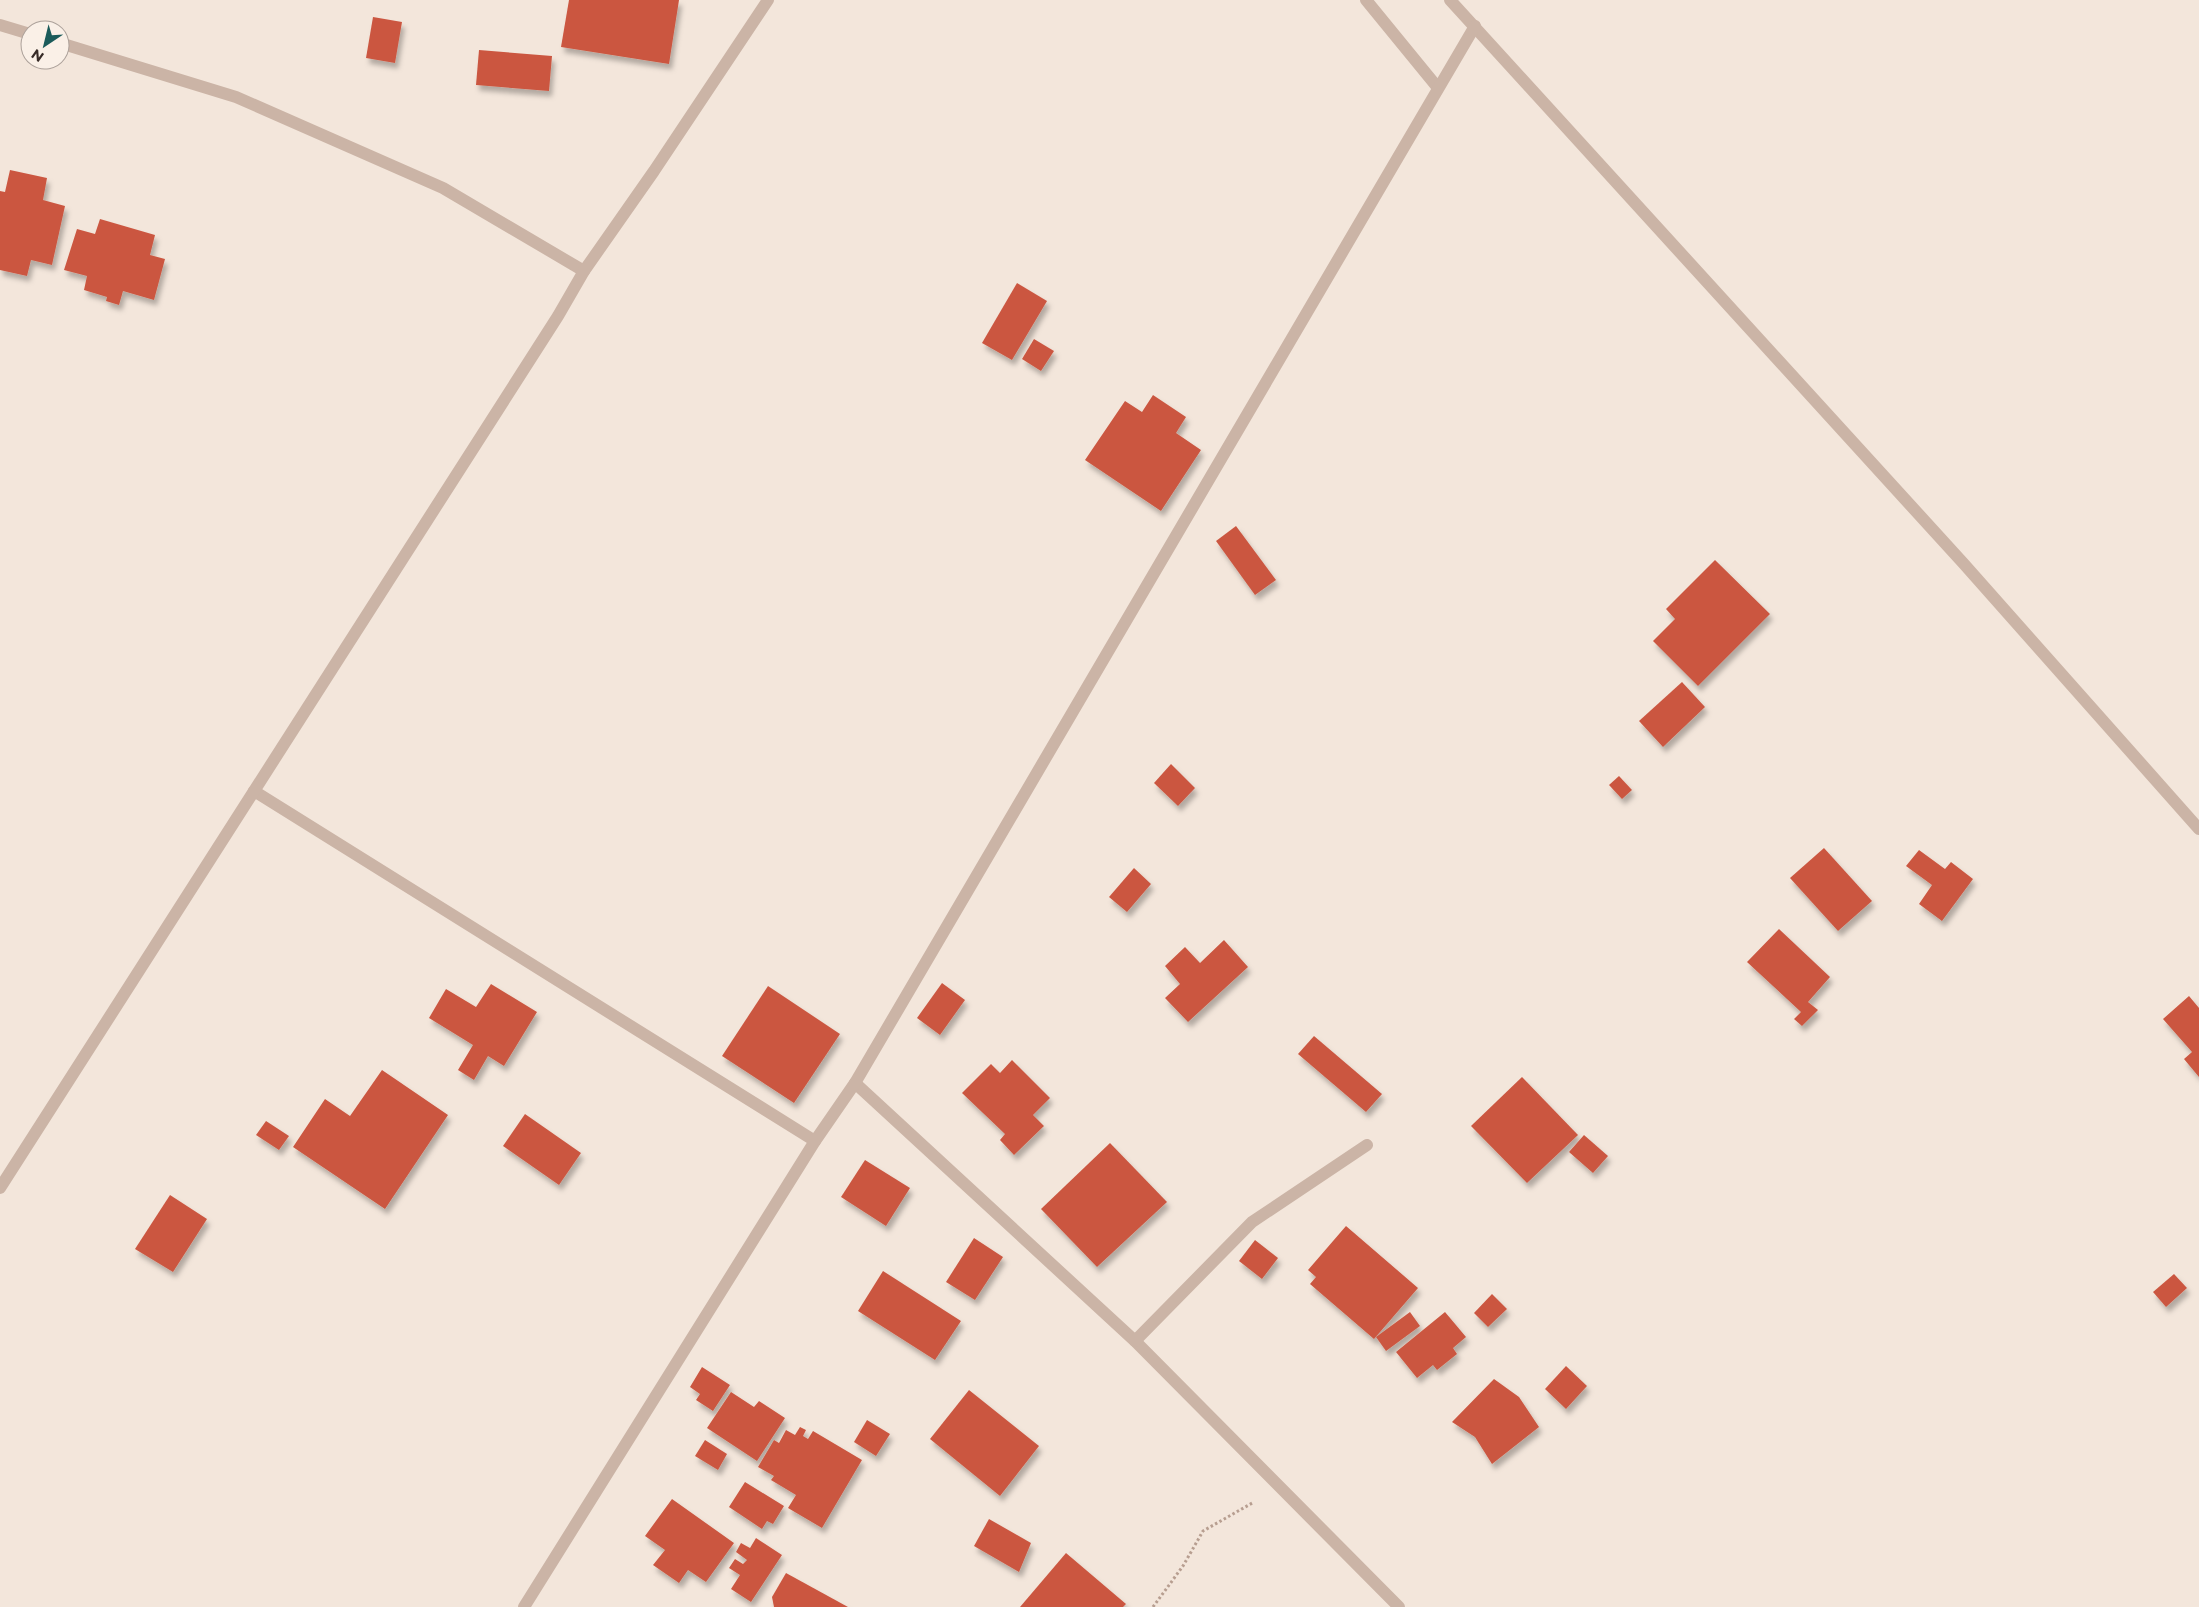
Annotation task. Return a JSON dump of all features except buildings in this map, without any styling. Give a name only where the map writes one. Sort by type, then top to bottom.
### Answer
[{"type":"street","points":[[0,1188],[558,316],[584,271],[654,171],[768,0]]},
{"type":"street","points":[[1366,0],[1438,88]]},
{"type":"street","points":[[1450,0],[1964,564],[2199,829]]},
{"type":"street","points":[[0,25],[20,31]]},
{"type":"street","points":[[524,1607],[815,1141],[854,1083],[1475,26]]},
{"type":"street","points":[[70,46],[245,101],[443,188],[584,271]]},
{"type":"street","points":[[254,791],[815,1141]]},
{"type":"street","points":[[854,1083],[1135,1341],[1399,1607]]},
{"type":"street","points":[[1135,1341],[1252,1222],[1367,1145]]},
{"type":"path","points":[[1153,1607],[1184,1566],[1203,1532],[1278,1487]]}]
